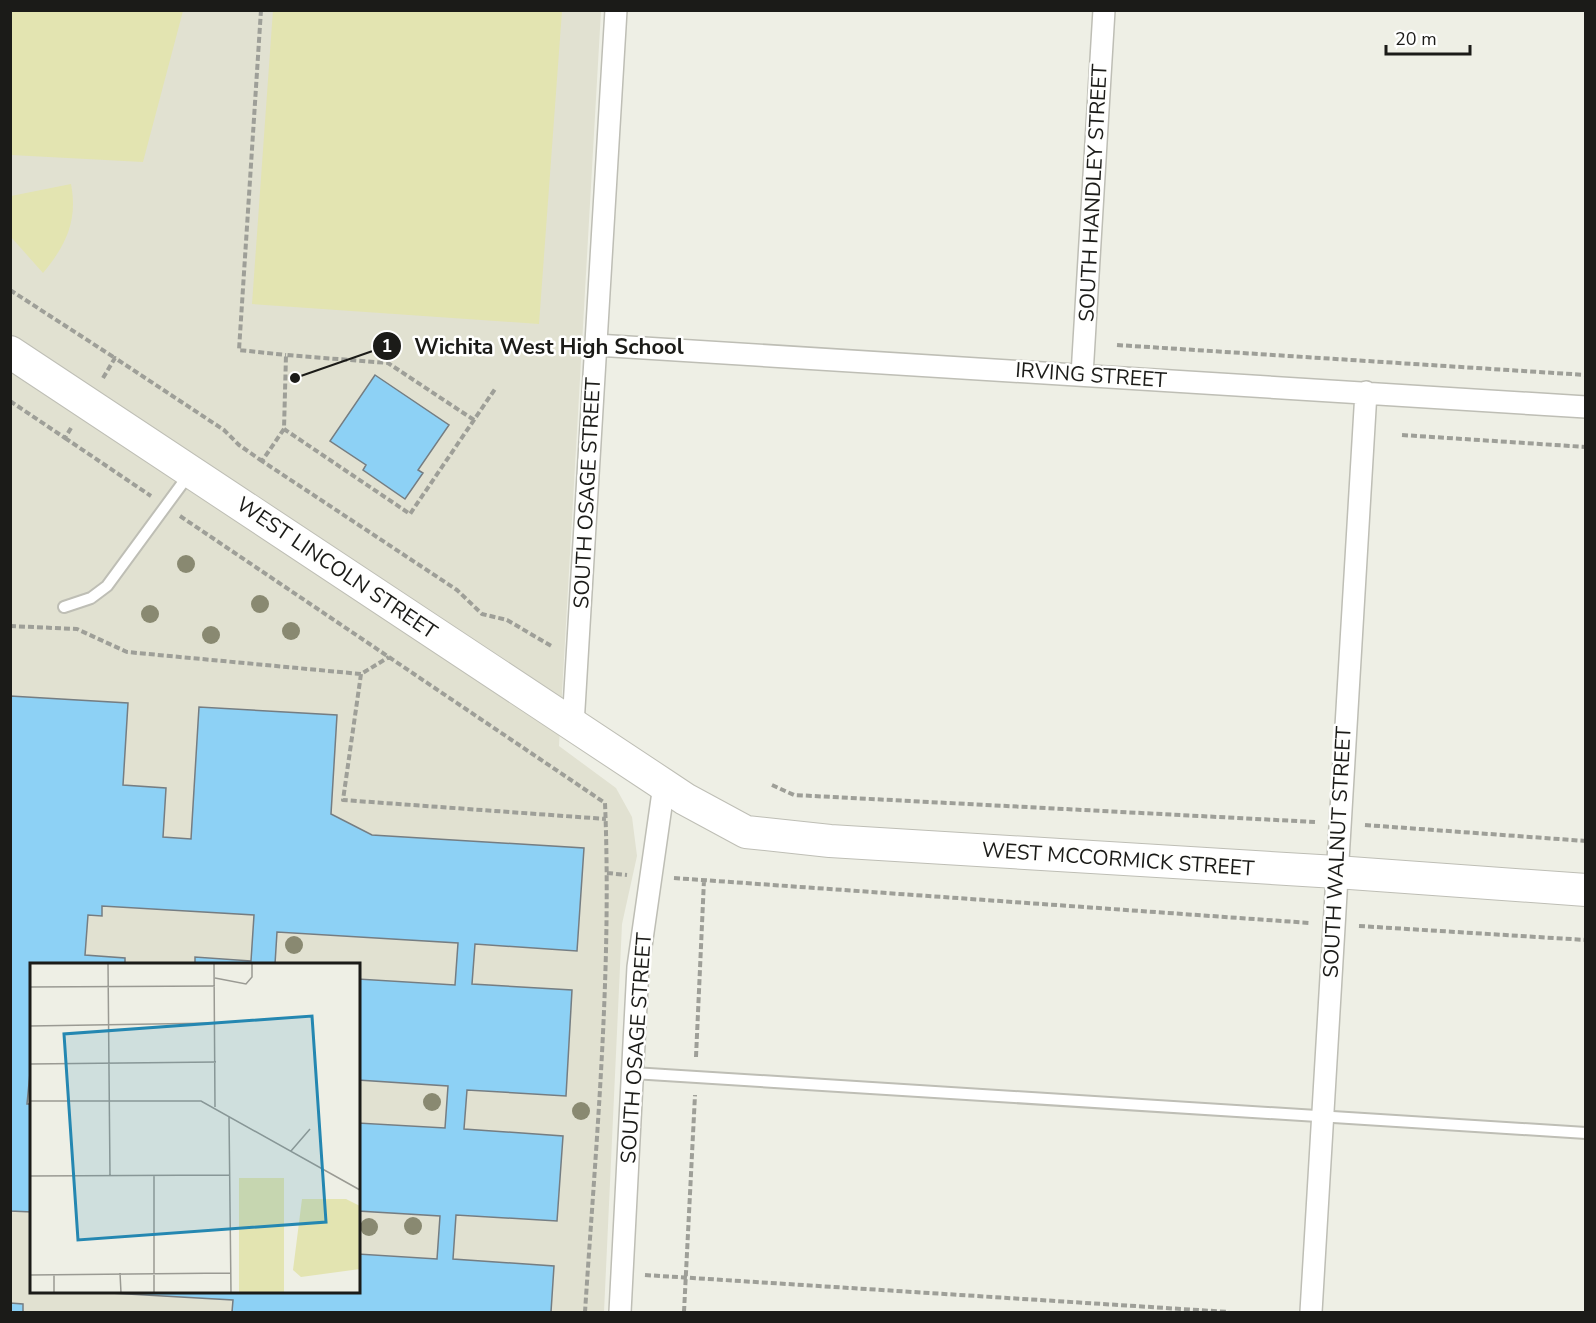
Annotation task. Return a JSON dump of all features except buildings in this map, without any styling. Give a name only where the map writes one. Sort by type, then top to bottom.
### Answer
[{"type":"street","name":"SOUTH OSAGE STREET","points":[[573,725],[616,10]]},
{"type":"street","name":"SOUTH HANDLEY STREET","points":[[1083,375],[1104,10]]},
{"type":"street","name":"IRVING STREET","points":[[596,345],[1586,407]]},
{"type":"street","name":"WEST LINCOLN STREET","points":[[10,352],[664,785]]},
{"type":"street","name":"SOUTH WALNUT STREET","points":[[1311,1312],[1366,392]]},
{"type":"street","name":"SOUTH OSAGE STREET","points":[[620,1312],[638,967],[664,785]]},
{"type":"street","name":"WEST MCCORMICK STREET","points":[[664,785],[746,832],[830,841],[1586,890]]},
{"type":"lane","points":[[64,607],[91,598],[107,586],[192,472]]},
{"type":"lane","points":[[633,1073],[1586,1133]]},
{"type":"path","points":[[261,10],[239,350],[388,363],[474,420]]},
{"type":"path","points":[[10,290],[115,358]]},
{"type":"path","points":[[1118,345],[1586,375]]},
{"type":"path","points":[[286,355],[284,429],[262,461],[457,590],[482,614],[507,620],[577,662]]},
{"type":"path","points":[[284,429],[411,514],[495,388]]},
{"type":"path","points":[[1402,435],[1586,447]]},
{"type":"path","points":[[65,438],[605,803],[607,873],[605,991],[585,1312]]},
{"type":"path","points":[[10,626],[77,629],[127,652],[361,674],[389,657]]},
{"type":"path","points":[[361,674],[343,800],[606,819]]},
{"type":"path","points":[[772,785],[794,795],[1244,817],[1586,841]]},
{"type":"path","points":[[607,873],[1586,940]]},
{"type":"path","points":[[587,1271],[1229,1312]]},
{"type":"shaded area","points":[[10,11],[601,11],[559,746],[616,788],[632,817],[637,856],[622,924],[604,1312],[11,1312]]},
{"type":"green space","points":[[273,10],[562,11],[539,324],[252,304]]},
{"type":"green space","points":[[10,11],[183,11],[143,162],[11,155]]},
{"type":"green space","points":[[71,184],[73,210],[68,232],[58,252],[43,273],[11,237],[11,196]]},
{"type":"place","name":"Wichita West High School","points":[[295,378]]}]
